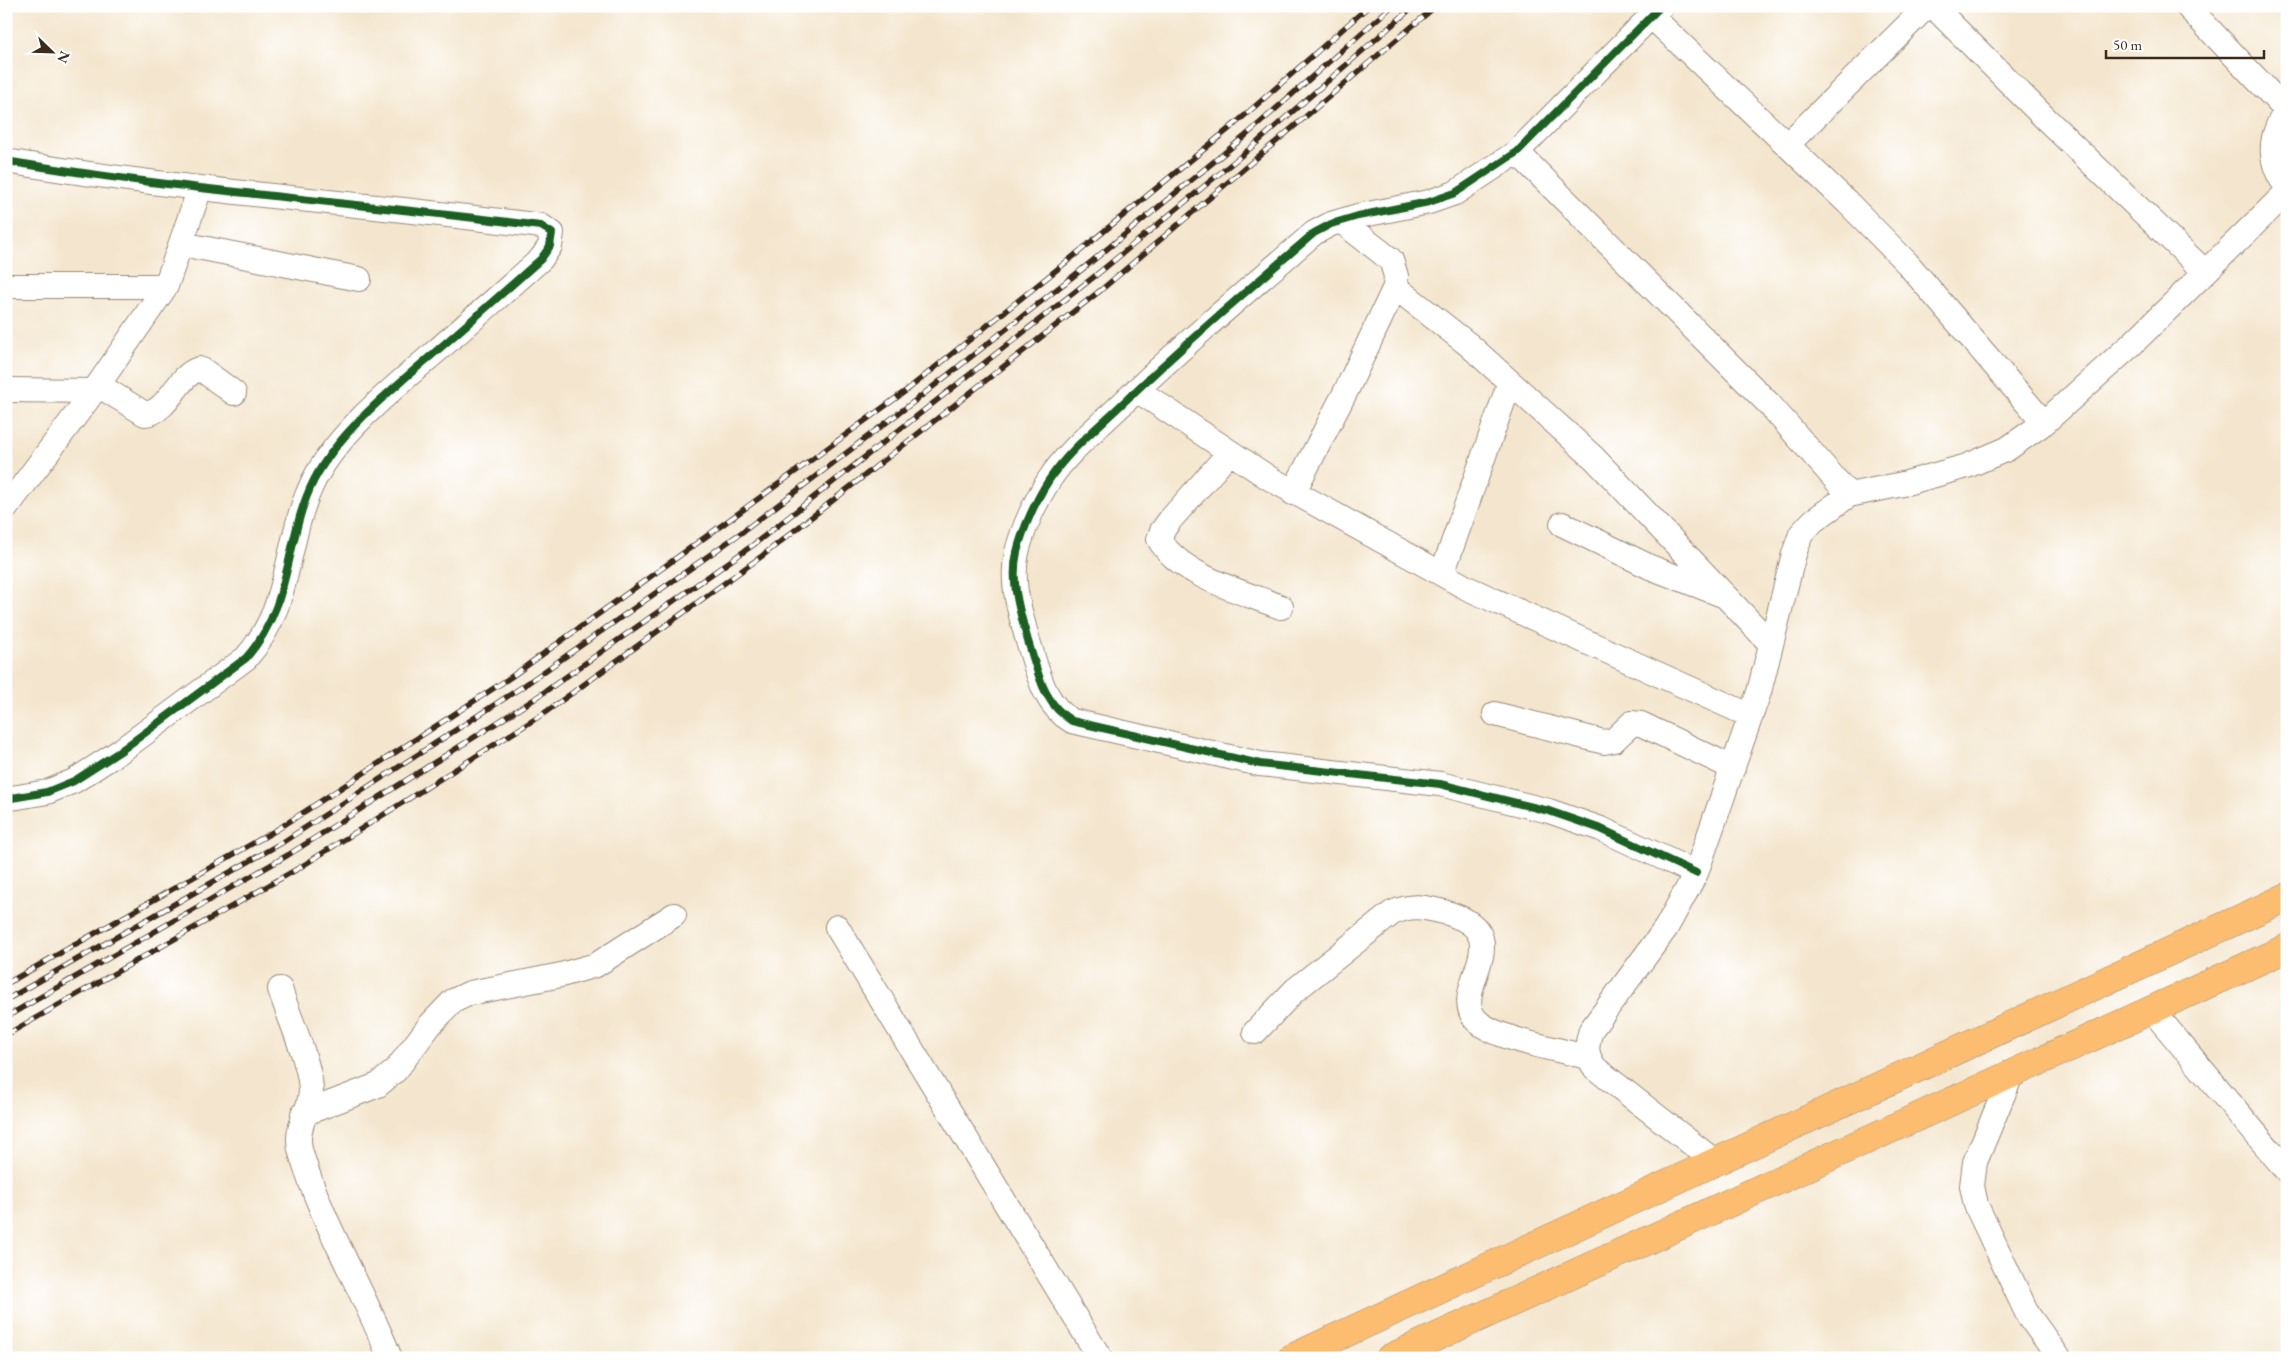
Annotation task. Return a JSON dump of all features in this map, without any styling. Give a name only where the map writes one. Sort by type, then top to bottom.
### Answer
[{"type":"highway","points":[[1292,1358],[2287,897]]},
{"type":"highway","points":[[1399,1356],[2150,1008],[2287,948]]},
{"type":"street","points":[[1787,145],[1927,6]]},
{"type":"street","points":[[1933,6],[2047,120],[2205,272]]},
{"type":"street","points":[[2187,6],[2286,110],[2276,127],[2272,145],[2274,163],[2287,187]]},
{"type":"street","points":[[1696,873],[1601,829],[1549,811],[1440,784],[1260,764],[1091,727],[1072,721],[1060,714],[1048,699],[1040,678],[1018,606],[1014,576],[1017,552],[1030,518],[1049,480],[1066,458],[1178,350],[1314,233],[1341,221],[1429,202],[1455,193],[1518,152],[1656,11],[1787,145],[1907,263],[2044,424]]},
{"type":"street","points":[[1518,152],[1770,405],[1848,494]]},
{"type":"street","points":[[6,161],[200,188],[437,212],[541,226],[552,233],[550,246],[541,259],[380,399],[326,459],[314,482],[300,520],[276,612],[259,642],[246,658],[119,752],[74,781],[46,792],[6,799]]},
{"type":"street","points":[[6,508],[96,388],[166,286],[200,188]]},
{"type":"street","points":[[1714,1161],[1595,1068],[1587,1057],[1587,1042],[1591,1030],[1666,928],[1696,873],[1751,716],[1801,534],[1813,520],[1848,494],[1903,484],[1967,466],[2007,449],[2044,424],[2132,344],[2287,192]]},
{"type":"street","points":[[1293,492],[1347,389],[1395,287],[1396,276],[1391,260],[1341,221]]},
{"type":"street","points":[[182,244],[359,278]]},
{"type":"street","points":[[6,286],[166,286]]},
{"type":"street","points":[[1395,287],[1469,345],[1594,458],[1771,644]]},
{"type":"street","points":[[6,390],[96,388],[145,414],[152,414],[188,376],[199,370],[204,370],[234,393]]},
{"type":"street","points":[[1442,574],[1510,382]]},
{"type":"street","points":[[1137,390],[1293,492],[1467,588],[1751,716]]},
{"type":"street","points":[[1230,452],[1170,520],[1159,539],[1165,550],[1200,575],[1281,607]]},
{"type":"street","points":[[1562,524],[1650,567],[1726,597]]},
{"type":"street","points":[[1495,714],[1604,742],[1614,740],[1632,723],[1641,724],[1732,768]]},
{"type":"street","points":[[1255,1032],[1295,990],[1384,919],[1407,906],[1425,907],[1447,913],[1473,926],[1481,938],[1483,949],[1469,995],[1469,1009],[1477,1020],[1498,1033],[1587,1057]]},
{"type":"street","points":[[304,1114],[378,1085],[396,1070],[430,1025],[453,1001],[470,993],[561,975],[596,965],[674,915]]},
{"type":"street","points":[[837,927],[1100,1358]]},
{"type":"street","points":[[280,989],[310,1077],[311,1094],[298,1134],[300,1152],[330,1227],[390,1358]]},
{"type":"street","points":[[2150,1008],[2287,1171]]},
{"type":"street","points":[[2012,1072],[1975,1162],[1972,1186],[1976,1205],[2028,1315],[2059,1358]]},
{"type":"railway","points":[[6,984],[278,829],[511,677],[907,390],[1236,123],[1369,6]]},
{"type":"railway","points":[[6,1000],[283,842],[522,687],[745,530],[916,400],[1085,267],[1244,137],[1392,6]]},
{"type":"railway","points":[[6,1017],[288,855],[533,700],[753,545],[1095,276],[1253,146],[1414,6]]},
{"type":"railway","points":[[6,1035],[299,868],[543,714],[762,556],[1101,290],[1436,6]]},
{"type":"cycle path","points":[[1661,6],[1517,152],[1455,193],[1429,202],[1358,216],[1331,224],[1314,233],[1169,360],[1083,440],[1049,480],[1026,524],[1017,552],[1015,586],[1022,619],[1043,686],[1054,706],[1072,721],[1260,764],[1440,784],[1549,811],[1601,829],[1696,873]]},
{"type":"cycle path","points":[[6,161],[139,181],[541,226],[552,233],[550,246],[541,259],[384,397],[337,445],[314,480],[304,502],[281,594],[273,616],[246,658],[119,752],[74,781],[47,792],[6,799]]}]
